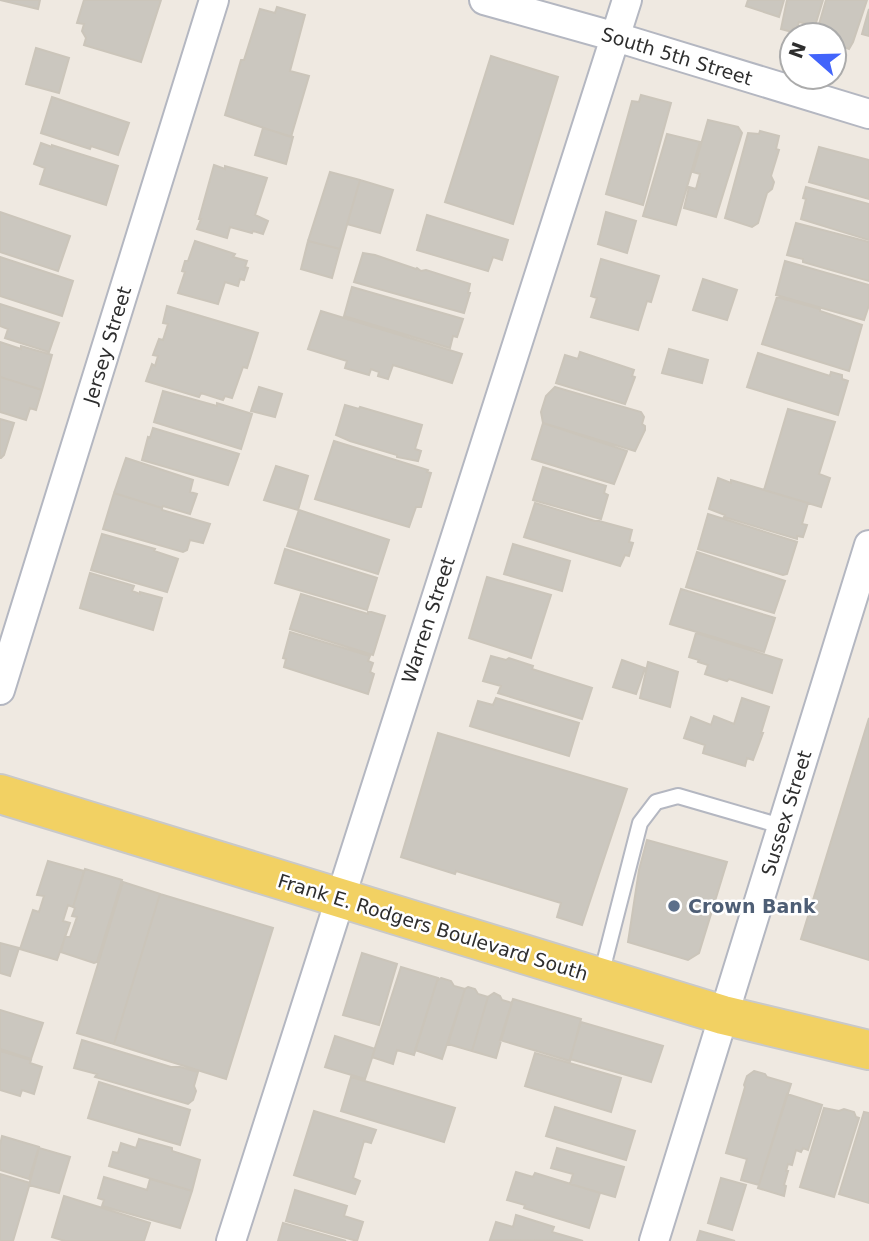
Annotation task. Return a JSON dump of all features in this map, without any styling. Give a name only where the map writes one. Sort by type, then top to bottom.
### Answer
[{"type":"main road","name":"Frank E. Rodgers Boulevard South","points":[[0,794],[723,1015],[869,1050]]},
{"type":"street","name":"Jersey Street","points":[[0,690],[214,0]]},
{"type":"street","name":"South 5th Street","points":[[484,0],[869,114]]},
{"type":"street","name":"Warren Street","points":[[231,1241],[627,0]]},
{"type":"street","name":"Sussex Street","points":[[654,1241],[869,545]]},
{"type":"lane","points":[[601,978],[640,823],[656,802],[678,796],[781,827]]},
{"type":"building","points":[[0,0],[40,0],[38,9]]},
{"type":"building","points":[[84,0],[161,0],[141,62],[84,45],[84,24],[77,23]]},
{"type":"building","points":[[748,0],[784,0],[779,17],[746,6]]},
{"type":"building","points":[[787,0],[823,0],[817,21],[783,21]]},
{"type":"building","points":[[826,0],[867,0],[849,49],[848,21],[820,21]]},
{"type":"building","points":[[277,7],[305,15],[290,71],[309,76],[291,137],[225,115],[260,9],[275,13]]},
{"type":"building","points":[[869,9],[869,36],[862,34]]},
{"type":"building","points":[[36,48],[69,58],[59,93],[26,84]]},
{"type":"building","points":[[491,56],[558,77],[513,224],[445,202]]},
{"type":"building","points":[[641,95],[671,103],[643,205],[606,194],[632,101],[639,102]]},
{"type":"building","points":[[52,97],[129,123],[118,155],[41,133]]},
{"type":"building","points":[[708,120],[738,127],[742,133],[716,217],[684,208],[689,187],[696,189],[700,174],[693,172]]},
{"type":"building","points":[[263,128],[293,137],[286,164],[255,155]]},
{"type":"building","points":[[760,131],[779,136],[776,149],[779,150],[771,176],[774,182],[772,189],[767,193],[758,223],[752,227],[725,218],[748,133],[759,134]]},
{"type":"building","points":[[667,134],[700,142],[676,225],[643,216]]},
{"type":"building","points":[[41,143],[118,166],[106,205],[40,184],[45,168],[34,164]]},
{"type":"building","points":[[819,147],[869,160],[869,199],[809,182]]},
{"type":"building","points":[[214,165],[267,178],[255,215],[268,221],[263,234],[230,227],[227,238],[197,229]]},
{"type":"building","points":[[330,172],[360,180],[340,249],[308,241]]},
{"type":"building","points":[[360,180],[393,190],[380,233],[347,224]]},
{"type":"building","points":[[806,187],[869,204],[869,240],[801,219]]},
{"type":"building","points":[[0,212],[70,236],[58,271],[0,252]]},
{"type":"building","points":[[606,212],[636,221],[627,253],[598,244]]},
{"type":"building","points":[[427,215],[508,240],[502,260],[493,257],[488,271],[417,250]]},
{"type":"building","points":[[796,223],[869,242],[869,281],[787,255]]},
{"type":"building","points":[[195,241],[235,254],[233,257],[247,261],[244,280],[240,279],[238,286],[225,282],[218,304],[178,293],[185,272],[182,271],[185,261],[188,261]]},
{"type":"building","points":[[308,241],[340,249],[332,278],[301,269]]},
{"type":"building","points":[[363,253],[470,284],[464,313],[354,282]]},
{"type":"building","points":[[0,257],[73,281],[62,316],[0,296]]},
{"type":"building","points":[[601,259],[659,276],[651,302],[647,301],[638,330],[591,317],[597,298],[591,296]]},
{"type":"building","points":[[785,261],[869,285],[869,305],[864,320],[776,295]]},
{"type":"building","points":[[703,279],[737,290],[727,320],[693,310]]},
{"type":"building","points":[[352,287],[463,319],[457,337],[453,336],[450,348],[344,316]]},
{"type":"building","points":[[777,297],[862,325],[849,371],[762,344]]},
{"type":"building","points":[[0,304],[59,323],[49,352],[5,338],[8,329],[0,326]]},
{"type":"building","points":[[167,306],[258,333],[247,368],[243,367],[232,398],[225,396],[223,400],[201,393],[199,397],[146,381],[152,364],[155,366],[158,356],[153,355],[159,339],[163,340],[168,324],[163,323]]},
{"type":"building","points":[[321,311],[462,354],[452,383],[393,365],[388,379],[378,376],[379,372],[371,369],[369,375],[345,368],[347,361],[308,349]]},
{"type":"building","points":[[0,342],[52,355],[42,390],[0,377]]},
{"type":"building","points":[[669,349],[708,360],[702,383],[662,373]]},
{"type":"building","points":[[580,352],[634,370],[632,376],[635,377],[625,404],[556,383],[565,355],[578,359]]},
{"type":"building","points":[[758,353],[830,376],[831,372],[842,375],[842,379],[848,381],[838,415],[747,387]]},
{"type":"building","points":[[0,377],[42,390],[36,410],[30,408],[26,420],[0,412]]},
{"type":"building","points":[[259,387],[282,394],[275,417],[251,411]]},
{"type":"building","points":[[555,387],[641,412],[645,430],[635,451],[543,423],[541,412],[546,396]]},
{"type":"building","points":[[163,391],[252,414],[241,449],[154,422]]},
{"type":"building","points":[[345,405],[422,425],[415,449],[421,451],[418,461],[397,457],[336,435]]},
{"type":"building","points":[[788,409],[835,422],[819,474],[830,478],[821,507],[764,490]]},
{"type":"building","points":[[0,419],[14,423],[1,458],[0,458]]},
{"type":"building","points":[[543,423],[627,451],[614,484],[532,459]]},
{"type":"building","points":[[153,428],[239,454],[228,485],[142,460]]},
{"type":"building","points":[[334,441],[431,473],[421,507],[416,507],[409,527],[315,499]]},
{"type":"building","points":[[126,458],[193,480],[190,492],[197,494],[190,514],[114,493]]},
{"type":"building","points":[[276,466],[308,476],[298,510],[264,500]]},
{"type":"building","points":[[543,467],[606,486],[604,493],[608,495],[601,519],[533,500]]},
{"type":"building","points":[[718,478],[808,503],[802,524],[807,525],[803,537],[797,536],[797,539],[724,517],[725,515],[709,509]]},
{"type":"building","points":[[114,493],[210,524],[203,543],[190,540],[187,550],[183,552],[103,529]]},
{"type":"building","points":[[535,503],[632,530],[629,542],[633,543],[629,556],[625,555],[620,566],[524,537]]},
{"type":"building","points":[[299,510],[389,540],[378,574],[287,546]]},
{"type":"building","points":[[708,514],[797,542],[787,574],[698,549]]},
{"type":"building","points":[[102,534],[155,549],[154,551],[178,559],[167,592],[91,570]]},
{"type":"building","points":[[513,544],[570,561],[562,591],[504,574]]},
{"type":"building","points":[[285,549],[377,578],[367,610],[275,583]]},
{"type":"building","points":[[697,552],[785,581],[774,613],[686,587]]},
{"type":"building","points":[[90,573],[134,586],[132,591],[140,594],[162,598],[153,630],[80,608]]},
{"type":"building","points":[[487,577],[551,595],[531,658],[469,638]]},
{"type":"building","points":[[681,589],[775,618],[764,652],[670,624]]},
{"type":"building","points":[[301,594],[368,614],[368,611],[385,616],[373,655],[290,629]]},
{"type":"building","points":[[290,632],[370,656],[368,661],[373,663],[370,672],[374,674],[368,694],[284,667],[286,659],[283,658]]},
{"type":"building","points":[[696,633],[782,660],[772,693],[705,674],[708,665],[689,657]]},
{"type":"building","points":[[491,656],[506,660],[509,658],[533,666],[532,669],[592,688],[582,719],[498,693],[501,686],[483,681]]},
{"type":"building","points":[[622,660],[645,668],[636,694],[613,687]]},
{"type":"building","points":[[648,662],[678,672],[670,707],[640,698]]},
{"type":"building","points":[[496,698],[579,723],[569,756],[470,726],[478,701],[493,705]]},
{"type":"building","points":[[742,698],[769,707],[753,760],[747,758],[745,766],[703,753],[705,745],[684,738],[691,717],[711,725],[714,716],[734,724]]},
{"type":"building","points":[[869,718],[869,960],[801,939]]},
{"type":"building","points":[[438,733],[627,789],[582,925],[557,917],[561,903],[401,857]]},
{"type":"building","name":"Crown Bank","points":[[647,840],[727,862],[699,953],[688,960],[628,942],[639,870]]},
{"type":"building","points":[[48,861],[84,871],[73,907],[68,905],[63,921],[70,923],[57,960],[20,949],[33,910],[39,912],[44,896],[37,895]]},
{"type":"building","points":[[85,869],[122,880],[97,962],[94,963],[61,952],[65,936],[70,937],[77,917],[72,916],[73,907]]},
{"type":"building","points":[[123,882],[160,894],[114,1044],[77,1033]]},
{"type":"building","points":[[160,894],[273,928],[226,1079],[114,1044]]},
{"type":"building","points":[[0,943],[19,948],[10,976],[0,973]]},
{"type":"building","points":[[362,953],[397,964],[379,1025],[343,1015]]},
{"type":"building","points":[[401,967],[438,978],[414,1055],[397,1050],[393,1064],[372,1057]]},
{"type":"building","points":[[441,978],[465,989],[442,1059],[415,1050],[437,981]]},
{"type":"building","points":[[468,987],[488,997],[472,1051],[448,1044],[465,989]]},
{"type":"building","points":[[494,993],[502,1000],[512,1003],[496,1058],[472,1051],[488,997]]},
{"type":"building","points":[[513,999],[581,1019],[570,1061],[500,1040]]},
{"type":"building","points":[[0,1010],[43,1023],[31,1059],[0,1049]]},
{"type":"building","points":[[581,1022],[663,1046],[651,1082],[570,1059]]},
{"type":"building","points":[[335,1036],[375,1049],[365,1079],[325,1067]]},
{"type":"building","points":[[82,1040],[171,1067],[198,1072],[193,1100],[188,1104],[95,1077],[97,1074],[74,1068]]},
{"type":"building","points":[[0,1051],[31,1060],[30,1063],[42,1067],[34,1094],[22,1090],[20,1096],[0,1090]]},
{"type":"building","points":[[535,1053],[621,1078],[611,1112],[525,1086]]},
{"type":"building","points":[[754,1071],[791,1084],[759,1185],[741,1180],[747,1159],[726,1153],[747,1076]]},
{"type":"building","points":[[351,1077],[455,1108],[444,1142],[341,1111]]},
{"type":"building","points":[[99,1082],[190,1110],[180,1145],[88,1118]]},
{"type":"building","points":[[787,1094],[822,1105],[808,1150],[796,1150],[792,1165],[788,1164],[784,1196],[758,1188]]},
{"type":"building","points":[[555,1107],[635,1131],[626,1160],[546,1136]]},
{"type":"building","points":[[824,1108],[839,1111],[844,1109],[854,1112],[859,1118],[834,1197],[800,1187]]},
{"type":"building","points":[[314,1111],[376,1130],[371,1143],[364,1141],[353,1178],[360,1181],[355,1194],[294,1175]]},
{"type":"building","points":[[864,1112],[869,1113],[869,1203],[839,1194]]},
{"type":"building","points":[[2,1136],[39,1147],[29,1179],[0,1170]]},
{"type":"building","points":[[139,1139],[172,1148],[172,1151],[200,1160],[192,1191],[109,1166],[113,1152],[118,1153],[121,1143],[136,1148]]},
{"type":"building","points":[[39,1148],[70,1157],[59,1193],[29,1185]]},
{"type":"building","points":[[557,1148],[624,1167],[615,1197],[570,1184],[573,1174],[551,1168]]},
{"type":"building","points":[[516,1172],[533,1177],[535,1173],[600,1193],[589,1228],[507,1200]]},
{"type":"building","points":[[0,1174],[30,1183],[13,1241],[0,1241]]},
{"type":"building","points":[[104,1177],[147,1190],[150,1179],[192,1191],[180,1228],[102,1206],[104,1200],[98,1198]]},
{"type":"building","points":[[721,1178],[746,1185],[732,1230],[708,1223]]},
{"type":"building","points":[[295,1190],[347,1206],[344,1216],[363,1222],[357,1241],[286,1221]]},
{"type":"building","points":[[64,1196],[150,1223],[144,1241],[65,1241],[52,1237]]},
{"type":"building","points":[[516,1215],[554,1227],[552,1232],[583,1241],[490,1240],[496,1222],[513,1227]]},
{"type":"building","points":[[283,1223],[346,1241],[278,1241]]},
{"type":"building","points":[[700,1231],[735,1241],[697,1241]]},
{"type":"place","name":"Crown Bank","points":[[674,906]]}]
